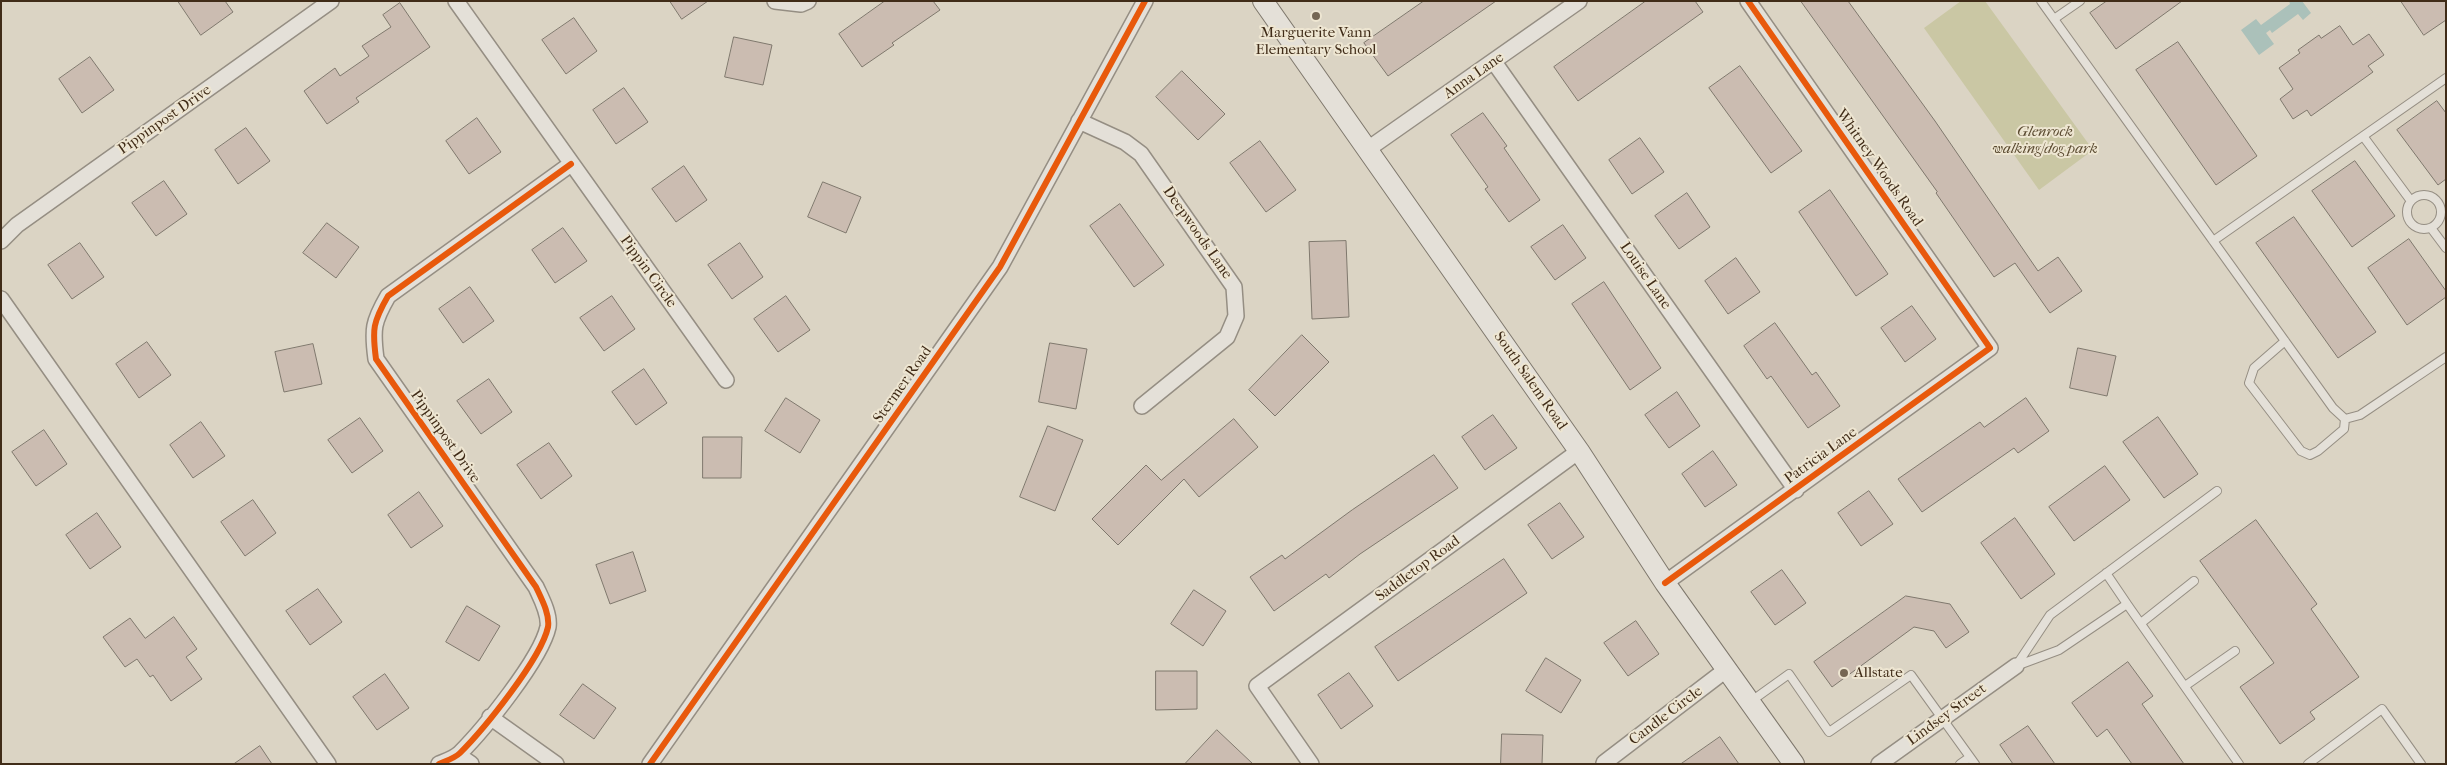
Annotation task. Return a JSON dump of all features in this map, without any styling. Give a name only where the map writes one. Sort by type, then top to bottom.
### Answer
[{"type":"main road","name":"South Salem Road","points":[[1264,2],[1579,451],[1665,583],[1794,764]]},
{"type":"street","name":"Pippinpost Drive","points":[[1,241],[17,225],[331,1]]},
{"type":"street","points":[[456,1],[571,164]]},
{"type":"street","points":[[775,1],[801,4],[808,1]]},
{"type":"street","name":"Stermer Road","points":[[650,764],[1000,268],[1078,121],[1145,1]]},
{"type":"street","name":"Anna Lane","points":[[1368,150],[1580,1]]},
{"type":"street","name":"Whitney Woods Road","points":[[1748,1],[1990,348]]},
{"type":"street","name":"Louise Lane","points":[[1494,62],[1796,490]]},
{"type":"street","name":"Deepwoods Lane","points":[[1078,121],[1125,142],[1141,154],[1234,287],[1236,316],[1227,337],[1142,406]]},
{"type":"street","name":"Pippinpost Drive","points":[[439,764],[464,759],[490,717],[512,692],[539,649],[548,626],[544,603],[536,587],[376,359],[373,336],[375,318],[388,296],[571,164]]},
{"type":"street","name":"Pippin Circle","points":[[571,164],[726,380]]},
{"type":"street","points":[[1,299],[328,764]]},
{"type":"street","name":"Patricia Lane","points":[[1665,583],[1990,348]]},
{"type":"street","name":"Saddletop Road","points":[[1311,764],[1257,686],[1579,451]]},
{"type":"street","name":"Lindsey Street","points":[[1879,764],[2016,666]]},
{"type":"street","name":"Candle Circle","points":[[1604,763],[1727,669]]},
{"type":"street","points":[[490,717],[556,764]]},
{"type":"lane","points":[[2041,1],[2333,408],[2345,419]]},
{"type":"lane","points":[[2054,19],[2080,1]]},
{"type":"lane","points":[[2213,241],[2446,78]]},
{"type":"lane","points":[[2363,136],[2411,201]]},
{"type":"lane","points":[[2420,195],[2432,196],[2442,210],[2436,225],[2431,228],[2420,229],[2410,223],[2406,212],[2411,201],[2420,195]]},
{"type":"lane","points":[[2431,228],[2446,248]]},
{"type":"lane","points":[[2285,341],[2254,368],[2249,383],[2296,444],[2302,451],[2310,455],[2318,451],[2344,429],[2345,419]]},
{"type":"lane","points":[[2345,419],[2360,415],[2446,357]]},
{"type":"lane","points":[[2016,666],[2050,615],[2217,491]]},
{"type":"lane","points":[[2106,573],[2239,764]]},
{"type":"lane","points":[[2141,623],[2194,581]]},
{"type":"lane","points":[[2016,666],[2060,650],[2127,604]]},
{"type":"lane","points":[[2185,686],[2235,651]]},
{"type":"lane","points":[[1750,702],[1789,674],[1830,732],[1911,676],[1972,760],[1960,764]]},
{"type":"lane","points":[[2308,764],[2382,709],[2421,764]]},
{"type":"green space","name":"Glenrock walking/dog park","points":[[1961,1],[1985,1],[2093,150],[2039,190],[1924,28]]},
{"type":"water","points":[[2289,1],[2302,1],[2311,13],[2303,20],[2298,14],[2272,33],[2270,30],[2266,33],[2274,44],[2259,55],[2241,30],[2256,19],[2261,25],[2290,4]]},
{"type":"building","points":[[178,1],[225,1],[233,12],[201,35]]},
{"type":"building","points":[[670,1],[708,1],[682,19]]},
{"type":"building","points":[[885,1],[933,1],[940,10],[892,43],[894,45],[862,67],[839,34]]},
{"type":"building","points":[[1424,1],[1496,1],[1388,76],[1364,43]]},
{"type":"building","points":[[1646,1],[1695,1],[1703,12],[1578,101],[1554,67]]},
{"type":"building","points":[[1801,1],[1848,1],[1935,121],[2038,271],[2058,257],[2082,291],[2050,313],[2015,263],[1994,277],[1937,192]]},
{"type":"building","points":[[2107,1],[2182,1],[2116,49],[2090,13]]},
{"type":"building","points":[[2401,1],[2446,1],[2446,20],[2424,35]]},
{"type":"building","points":[[400,3],[430,47],[356,98],[359,102],[327,124],[304,91],[335,68],[340,76],[369,56],[362,46],[391,27],[383,15]]},
{"type":"building","points":[[574,18],[597,51],[566,74],[542,40]]},
{"type":"building","points":[[2340,26],[2353,45],[2369,34],[2384,55],[2368,66],[2373,72],[2311,116],[2307,110],[2293,119],[2280,99],[2293,89],[2279,68],[2300,53],[2298,50],[2319,35],[2321,38]]},
{"type":"building","points":[[734,37],[772,45],[763,85],[725,77]]},
{"type":"building","points":[[2178,42],[2257,156],[2216,185],[2136,70]]},
{"type":"building","points":[[90,57],[114,90],[82,113],[59,79]]},
{"type":"building","points":[[1740,66],[1802,151],[1771,173],[1709,88]]},
{"type":"building","points":[[1182,71],[1225,114],[1198,140],[1156,97]]},
{"type":"building","points":[[624,88],[648,122],[616,144],[593,110]]},
{"type":"building","points":[[2437,101],[2446,113],[2446,179],[2438,185],[2397,130]]},
{"type":"building","points":[[1483,113],[1507,146],[1504,148],[1540,200],[1509,222],[1485,189],[1488,187],[1451,135]]},
{"type":"building","points":[[477,118],[501,152],[469,174],[446,141]]},
{"type":"building","points":[[246,128],[270,161],[238,184],[215,150]]},
{"type":"building","points":[[1640,138],[1664,172],[1632,194],[1609,160]]},
{"type":"building","points":[[1260,141],[1296,190],[1266,212],[1230,163]]},
{"type":"building","points":[[2355,161],[2395,216],[2352,247],[2312,191]]},
{"type":"building","points":[[684,166],[707,200],[676,222],[652,189]]},
{"type":"building","points":[[164,181],[187,214],[156,236],[132,203]]},
{"type":"building","points":[[823,182],[861,197],[846,233],[808,217]]},
{"type":"building","points":[[1830,190],[1888,274],[1856,296],[1799,212]]},
{"type":"building","points":[[1687,193],[1710,227],[1679,249],[1655,216]]},
{"type":"building","points":[[1120,204],[1164,265],[1134,287],[1090,226]]},
{"type":"building","points":[[2294,217],[2376,332],[2338,358],[2256,243]]},
{"type":"building","points":[[327,223],[359,247],[336,278],[303,253]]},
{"type":"building","points":[[1563,225],[1586,258],[1555,280],[1531,247]]},
{"type":"building","points":[[563,228],[587,261],[555,283],[532,250]]},
{"type":"building","points":[[2409,239],[2446,291],[2446,297],[2407,325],[2368,268]]},
{"type":"building","points":[[1346,241],[1349,317],[1312,319],[1309,242]]},
{"type":"building","points":[[80,243],[104,277],[72,299],[48,265]]},
{"type":"building","points":[[740,243],[763,277],[732,299],[708,265]]},
{"type":"building","points":[[1736,258],[1760,292],[1728,314],[1705,281]]},
{"type":"building","points":[[1604,282],[1661,368],[1630,390],[1572,304]]},
{"type":"building","points":[[470,287],[494,321],[463,343],[439,309]]},
{"type":"building","points":[[612,296],[635,329],[604,351],[580,318]]},
{"type":"building","points":[[786,296],[810,330],[778,352],[754,319]]},
{"type":"building","points":[[1912,306],[1936,339],[1905,362],[1881,328]]},
{"type":"building","points":[[1775,323],[1812,375],[1816,372],[1840,406],[1808,428],[1771,376],[1767,379],[1744,346]]},
{"type":"building","points":[[1302,335],[1329,362],[1275,416],[1249,390]]},
{"type":"building","points":[[147,342],[171,375],[139,398],[116,364]]},
{"type":"building","points":[[1050,343],[1087,349],[1076,409],[1039,402]]},
{"type":"building","points":[[313,344],[322,384],[284,392],[275,352]]},
{"type":"building","points":[[2078,348],[2116,356],[2107,396],[2070,388]]},
{"type":"building","points":[[644,369],[667,403],[636,425],[612,392]]},
{"type":"building","points":[[489,379],[512,412],[481,434],[457,401]]},
{"type":"building","points":[[1677,392],[1700,426],[1669,448],[1645,415]]},
{"type":"building","points":[[786,398],[820,420],[800,453],[765,431]]},
{"type":"building","points":[[2026,398],[2049,431],[2018,453],[2014,448],[1922,512],[1898,479],[1980,422],[1984,427]]},
{"type":"building","points":[[1493,415],[1517,448],[1485,470],[1462,437]]},
{"type":"building","points":[[2158,417],[2198,474],[2164,498],[2123,442]]},
{"type":"building","points":[[360,418],[383,451],[352,473],[328,440]]},
{"type":"building","points":[[1234,419],[1258,447],[1199,497],[1184,479],[1118,545],[1092,519],[1146,465],[1161,480]]},
{"type":"building","points":[[201,422],[225,456],[193,478],[170,445]]},
{"type":"building","points":[[1048,426],[1083,440],[1055,511],[1020,497]]},
{"type":"building","points":[[44,430],[67,464],[36,486],[12,452]]},
{"type":"building","points":[[703,437],[742,437],[741,478],[703,478]]},
{"type":"building","points":[[549,443],[572,476],[541,499],[517,465]]},
{"type":"building","points":[[1713,451],[1737,485],[1705,507],[1682,474]]},
{"type":"building","points":[[1434,455],[1458,488],[1360,554],[1329,578],[1326,574],[1274,611],[1250,577],[1282,555],[1285,559],[1352,510]]},
{"type":"building","points":[[2105,466],[2130,500],[2074,541],[2049,507]]},
{"type":"building","points":[[1869,491],[1893,524],[1861,546],[1838,513]]},
{"type":"building","points":[[419,492],[443,526],[411,548],[388,515]]},
{"type":"building","points":[[253,500],[276,533],[245,556],[221,522]]},
{"type":"building","points":[[1560,503],[1584,537],[1552,559],[1528,525]]},
{"type":"building","points":[[97,513],[121,547],[90,569],[66,535]]},
{"type":"building","points":[[2015,518],[2055,574],[2021,599],[1981,543]]},
{"type":"building","points":[[2256,520],[2317,604],[2311,609],[2359,677],[2310,712],[2315,719],[2280,744],[2240,687],[2274,663],[2200,561]]},
{"type":"building","points":[[633,552],[646,591],[610,604],[596,565]]},
{"type":"building","points":[[1504,559],[1527,593],[1398,681],[1375,647]]},
{"type":"building","points":[[1782,570],[1806,603],[1775,625],[1751,592]]},
{"type":"building","points":[[318,589],[342,622],[310,645],[286,611]]},
{"type":"building","points":[[1194,590],[1226,611],[1203,646],[1171,624]]},
{"type":"building","points":[[1906,596],[1950,604],[1969,632],[1946,648],[1934,631],[1914,627],[1832,687],[1814,662]]},
{"type":"building","points":[[467,606],[500,626],[479,661],[446,642]]},
{"type":"building","points":[[174,617],[197,649],[186,657],[202,679],[171,701],[153,675],[150,677],[137,659],[125,667],[103,637],[130,618],[145,638]]},
{"type":"building","points":[[1636,621],[1659,654],[1628,676],[1604,643]]},
{"type":"building","points":[[1546,658],[1581,680],[1561,713],[1526,691]]},
{"type":"building","points":[[2128,662],[2153,696],[2142,704],[2184,764],[2132,764],[2107,729],[2097,737],[2072,703]]},
{"type":"building","points":[[1156,671],[1197,671],[1197,709],[1156,710]]},
{"type":"building","points":[[1349,673],[1373,706],[1341,729],[1318,695]]},
{"type":"building","points":[[385,674],[409,708],[377,730],[353,697]]},
{"type":"building","points":[[583,684],[616,708],[594,739],[560,715]]},
{"type":"building","points":[[2028,726],[2055,764],[2013,764],[2000,745]]},
{"type":"building","points":[[1217,730],[1253,764],[1185,764]]},
{"type":"building","points":[[1502,734],[1543,735],[1542,764],[1501,764]]},
{"type":"building","points":[[1720,737],[1739,764],[1681,764]]},
{"type":"building","points":[[260,746],[272,764],[234,764]]},
{"type":"cycle path","points":[[650,764],[1000,267],[1145,1]]},
{"type":"cycle path","points":[[1665,583],[1990,348],[1748,1]]},
{"type":"cycle path","points":[[439,764],[460,753],[483,728],[510,693],[535,657],[548,627],[548,617],[536,587],[376,359],[375,326],[388,296],[571,164]]},
{"type":"place","name":"Marguerite Vann Elementary School","points":[[1316,16]]},
{"type":"place","name":"Allstate","points":[[1844,673]]}]
